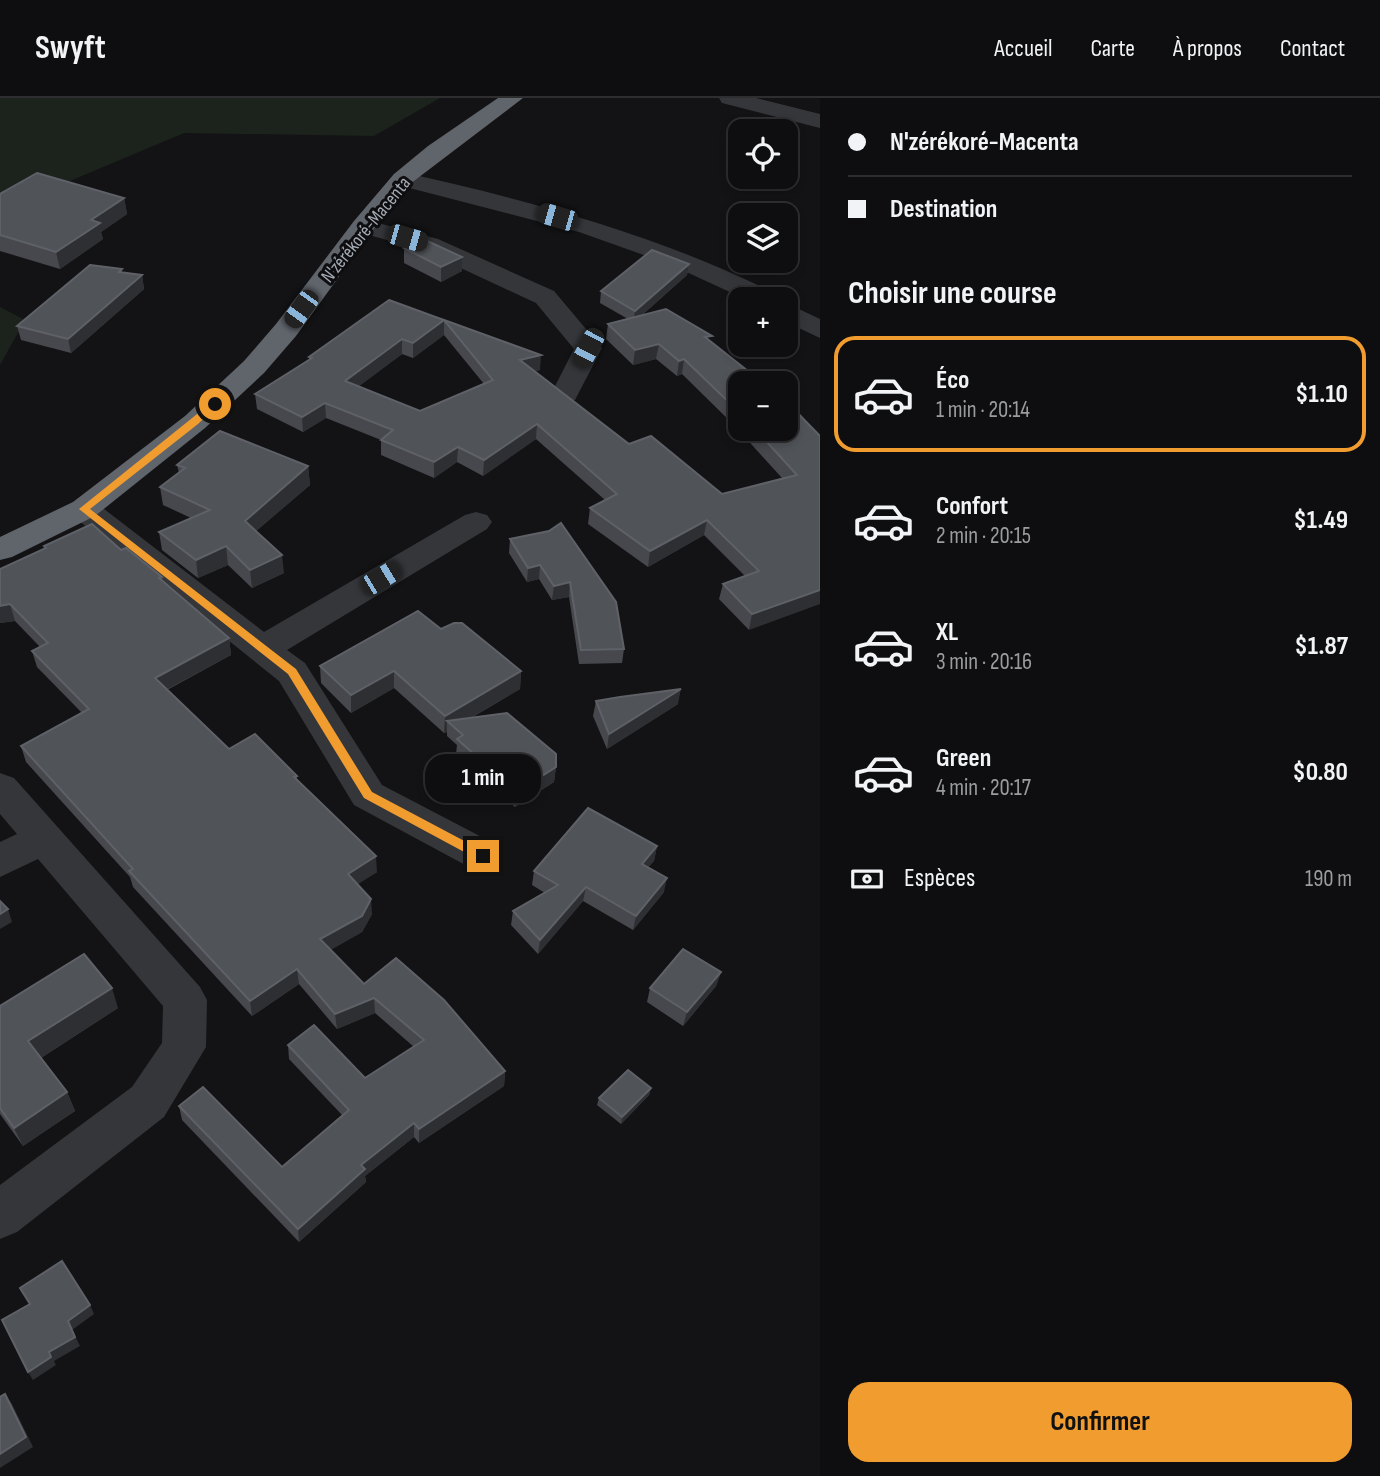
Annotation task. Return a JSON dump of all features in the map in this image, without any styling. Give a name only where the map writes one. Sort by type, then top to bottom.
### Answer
[{"type":"highway","name":"N'zérékoré-Macenta","points":[[0,550],[84,509],[195,422],[254,367],[286,330],[363,226],[402,179],[436,151],[512,98]]},
{"type":"street","points":[[730,98],[820,121]]},
{"type":"street","points":[[402,179],[516,205],[597,229],[677,258],[739,287]]},
{"type":"street","points":[[363,226],[429,244],[545,297],[588,348],[565,394]]},
{"type":"street","points":[[798,318],[820,330]]},
{"type":"street","points":[[84,509],[292,672],[368,795],[483,856]]},
{"type":"street","points":[[262,649],[476,522]]},
{"type":"street","points":[[0,788],[185,1000],[184,1048],[148,1102],[0,1215]]},
{"type":"street","points":[[0,861],[44,838]]},
{"type":"shaded area","points":[[0,98],[440,98],[374,136],[184,133],[20,202],[0,216]]},
{"type":"shaded area","points":[[0,307],[25,320],[0,365]]},
{"type":"building","points":[[37,173],[124,198],[91,220],[100,223],[56,252],[0,235],[0,194]]},
{"type":"building","points":[[423,239],[462,257],[441,267],[404,248]]},
{"type":"building","points":[[652,250],[689,264],[635,311],[601,291]]},
{"type":"building","points":[[90,265],[122,269],[119,272],[142,275],[68,339],[17,326]]},
{"type":"building","points":[[389,300],[541,355],[520,360],[629,444],[651,436],[722,494],[797,475],[766,441],[798,441],[798,413],[820,436],[820,590],[752,614],[723,584],[759,571],[707,520],[650,551],[590,508],[617,494],[537,424],[484,460],[458,447],[434,462],[381,440],[393,430],[325,403],[302,417],[255,394],[312,358],[309,357]],"holes":[[[444,320],[493,380],[420,411],[345,381],[402,339],[413,343]]]},
{"type":"building","points":[[666,309],[712,336],[705,337],[748,371],[728,371],[728,401],[684,359],[679,361],[659,344],[635,350],[608,324]]},
{"type":"building","points":[[220,431],[308,466],[245,521],[282,555],[250,570],[226,546],[196,560],[159,532],[210,510],[160,487],[185,468],[177,465]]},
{"type":"building","points":[[561,523],[616,602],[624,649],[581,650],[570,582],[554,586],[540,565],[528,568],[510,539],[549,531]]},
{"type":"building","points":[[92,524],[121,550],[126,548],[162,577],[159,578],[229,638],[155,678],[229,749],[255,734],[297,776],[294,777],[376,856],[348,874],[371,899],[362,916],[320,939],[364,984],[396,958],[444,1000],[505,1071],[419,1129],[414,1123],[361,1165],[365,1169],[298,1229],[179,1106],[203,1087],[282,1167],[349,1110],[288,1045],[314,1025],[365,1078],[424,1040],[374,998],[335,1014],[297,969],[250,1001],[129,871],[133,869],[21,746],[89,709],[32,651],[48,643],[10,604],[0,606],[0,569]]},
{"type":"building","points":[[418,611],[441,629],[454,623],[462,623],[521,671],[445,716],[394,671],[351,695],[320,666]]},
{"type":"building","points":[[681,689],[609,734],[596,701],[620,697]]},
{"type":"building","points":[[507,713],[556,754],[556,767],[517,792],[457,739],[463,735],[447,721]]},
{"type":"building","points":[[588,808],[657,846],[642,864],[667,878],[636,916],[586,887],[540,940],[513,911],[558,885],[534,871]]},
{"type":"building","points":[[0,901],[8,909],[0,914]]},
{"type":"building","points":[[683,949],[721,972],[687,1012],[650,988]]},
{"type":"building","points":[[84,954],[112,988],[28,1041],[67,1092],[14,1128],[0,1108],[0,1006]]},
{"type":"building","points":[[628,1070],[651,1088],[622,1117],[599,1098]]},
{"type":"building","points":[[62,1261],[90,1305],[68,1321],[75,1337],[49,1352],[51,1357],[28,1372],[2,1320],[30,1304],[20,1288]]},
{"type":"building","points":[[5,1394],[26,1437],[0,1454],[0,1397]]},
{"type":"route","points":[[215,404],[84,509],[292,672],[368,795],[483,856]]}]
